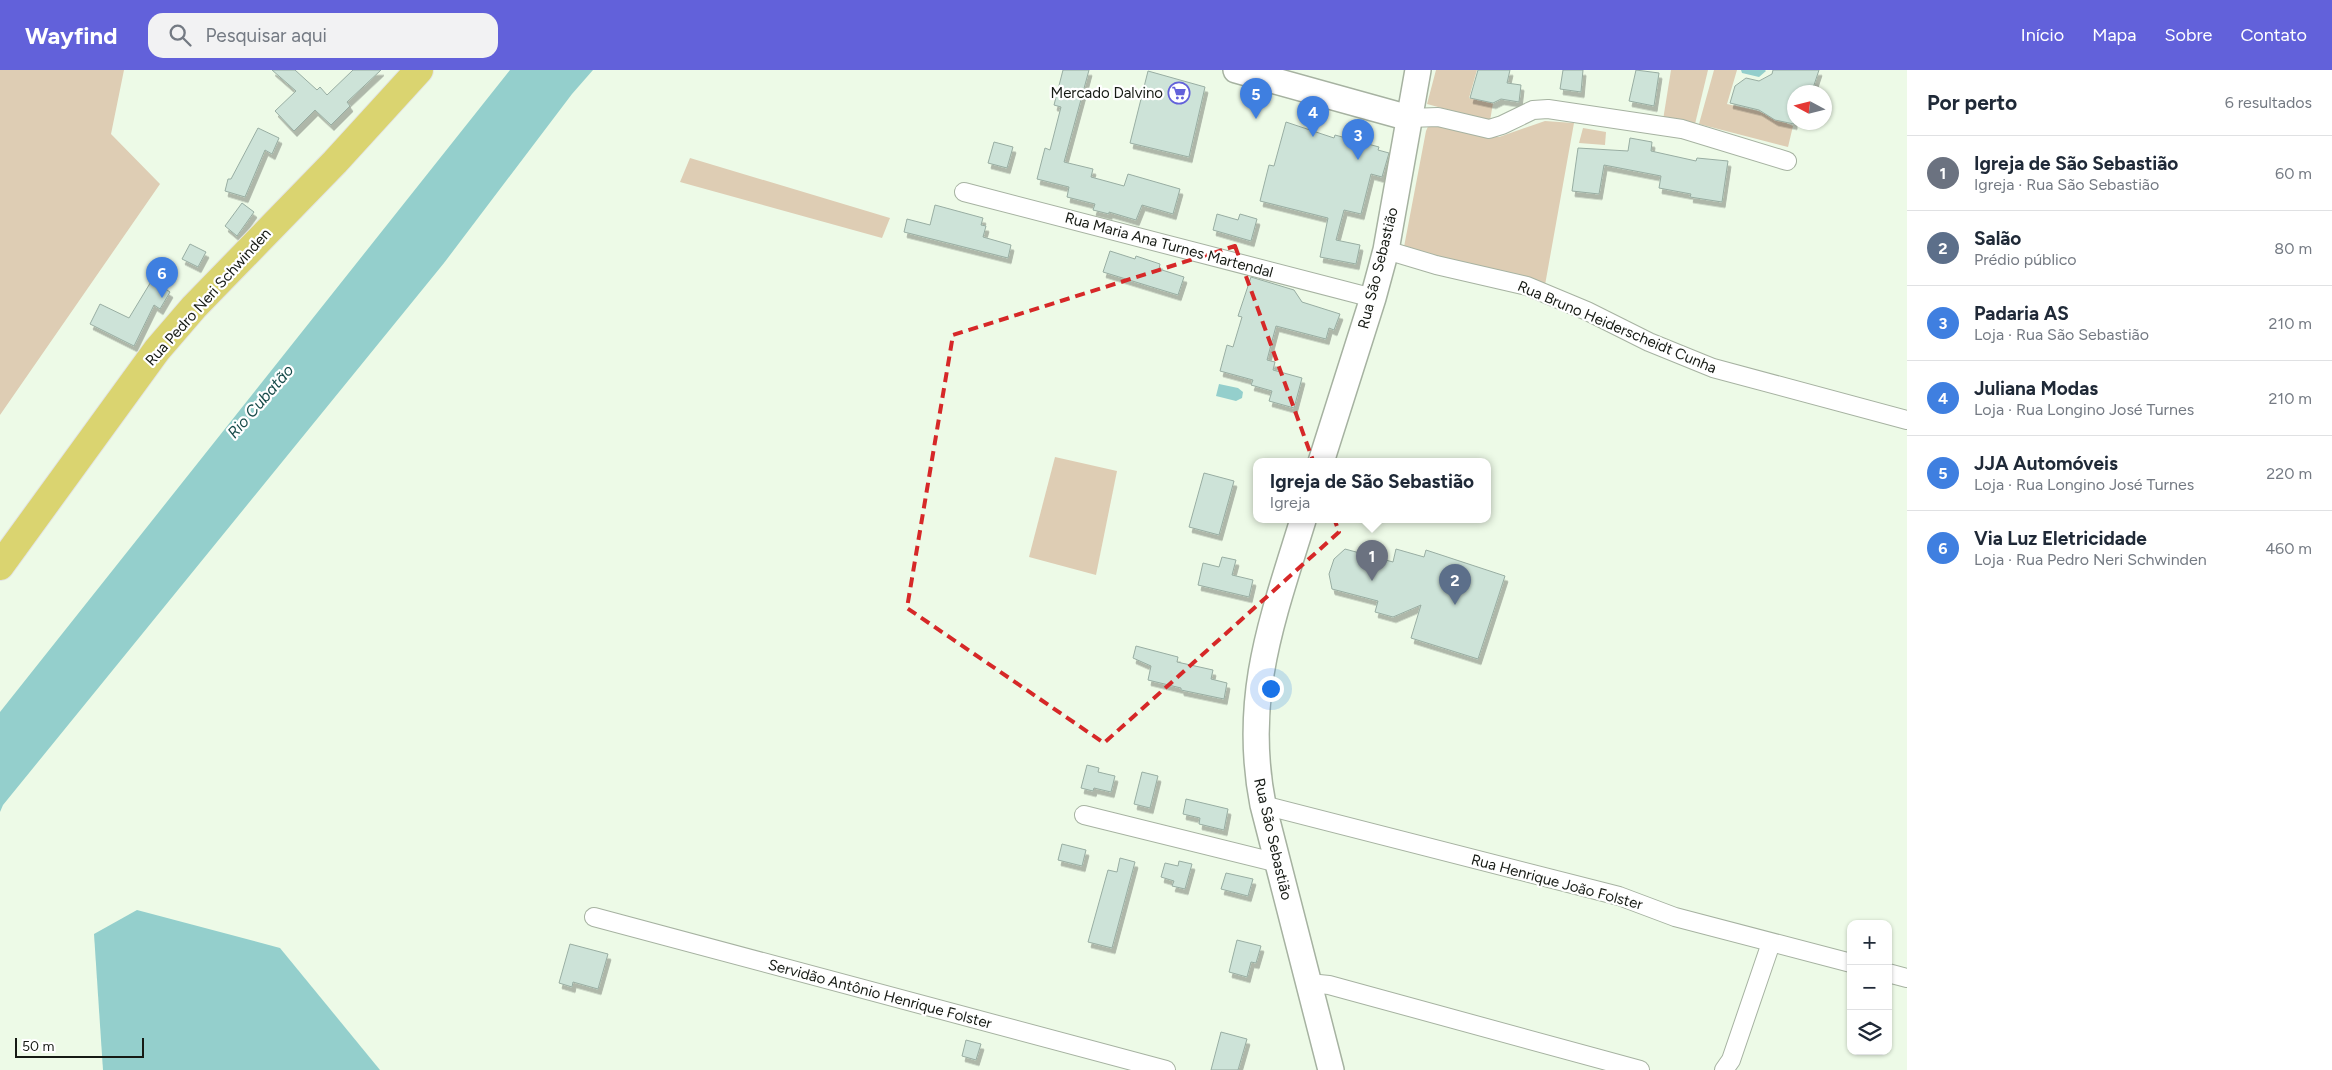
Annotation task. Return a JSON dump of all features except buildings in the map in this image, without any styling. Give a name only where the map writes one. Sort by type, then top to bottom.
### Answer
[{"type":"highway","name":"Rua Pedro Neri Schwinden","points":[[0,566],[157,350],[194,307],[335,162],[419,70]]},
{"type":"main road","points":[[1236,70],[1409,118]]},
{"type":"main road","name":"Rua São Sebastião","points":[[1322,458],[1373,298],[1386,250],[1418,70]]},
{"type":"main road","name":"Rua São Sebastião","points":[[1302,523],[1272,619],[1259,678],[1256,739],[1258,778],[1263,806],[1331,1070]]},
{"type":"street","points":[[1409,118],[1438,118],[1488,129],[1502,125],[1534,110],[1548,109],[1682,129],[1787,161]]},
{"type":"street","name":"Rua Maria Ana Turnes Martendal","points":[[964,192],[1373,298]]},
{"type":"street","name":"Rua Bruno Heiderscheidt Cunha","points":[[1386,250],[1527,286],[1587,311],[1671,352],[1713,368],[1907,420]]},
{"type":"street","name":"Rua Henrique João Folster","points":[[1263,806],[1619,896],[1675,916],[1847,962]]},
{"type":"street","points":[[1084,816],[1278,863]]},
{"type":"street","name":"Servidão Antônio Henrique Folster","points":[[594,917],[1166,1070]]},
{"type":"street","points":[[1724,1070],[1731,1060],[1771,943]]},
{"type":"street","points":[[1892,974],[1907,978]]},
{"type":"street","points":[[1309,983],[1329,985],[1640,1070]]},
{"type":"highlighted area","points":[[1235,246],[1339,532],[1104,743],[907,608],[953,335]]},
{"type":"shaded area","points":[[0,70],[124,70],[111,134],[160,184],[0,415]]},
{"type":"shaded area","points":[[1436,70],[1477,70],[1469,98],[1493,103],[1490,121],[1427,104]]},
{"type":"shaded area","points":[[1671,70],[1708,70],[1695,124],[1663,120]]},
{"type":"shaded area","points":[[1714,70],[1737,70],[1727,104],[1758,111],[1787,123],[1787,130],[1792,130],[1788,147],[1699,124]]},
{"type":"shaded area","points":[[1545,121],[1574,123],[1545,285],[1446,261],[1404,247],[1426,131],[1430,122],[1499,137]]},
{"type":"shaded area","points":[[1583,128],[1606,132],[1605,145],[1579,143]]},
{"type":"shaded area","points":[[690,158],[890,218],[882,238],[680,182]]},
{"type":"shaded area","points":[[1055,457],[1117,471],[1096,575],[1029,557]]},
{"type":"water","name":"Rio Cubatão","points":[[510,70],[593,70],[572,94],[444,263],[3,805],[0,812],[0,712]]},
{"type":"water","points":[[1741,70],[1766,71],[1759,77],[1742,73]]},
{"type":"water","points":[[1219,384],[1238,388],[1243,392],[1242,398],[1236,401],[1216,396]]},
{"type":"water","points":[[137,910],[280,948],[380,1070],[103,1070],[94,934]]},
{"type":"place","name":"Mercado Dalvino","points":[[1179,93]]},
{"type":"place","name":"JJA Automóveis","points":[[1256,119]]},
{"type":"place","name":"Juliana Modas","points":[[1313,137]]},
{"type":"place","name":"Padaria AS","points":[[1358,160]]},
{"type":"place","name":"Via Luz Eletricidade","points":[[162,298]]},
{"type":"place","name":"Igreja de São Sebastião","points":[[1372,581]]},
{"type":"place","name":"Salão","points":[[1455,605]]}]
